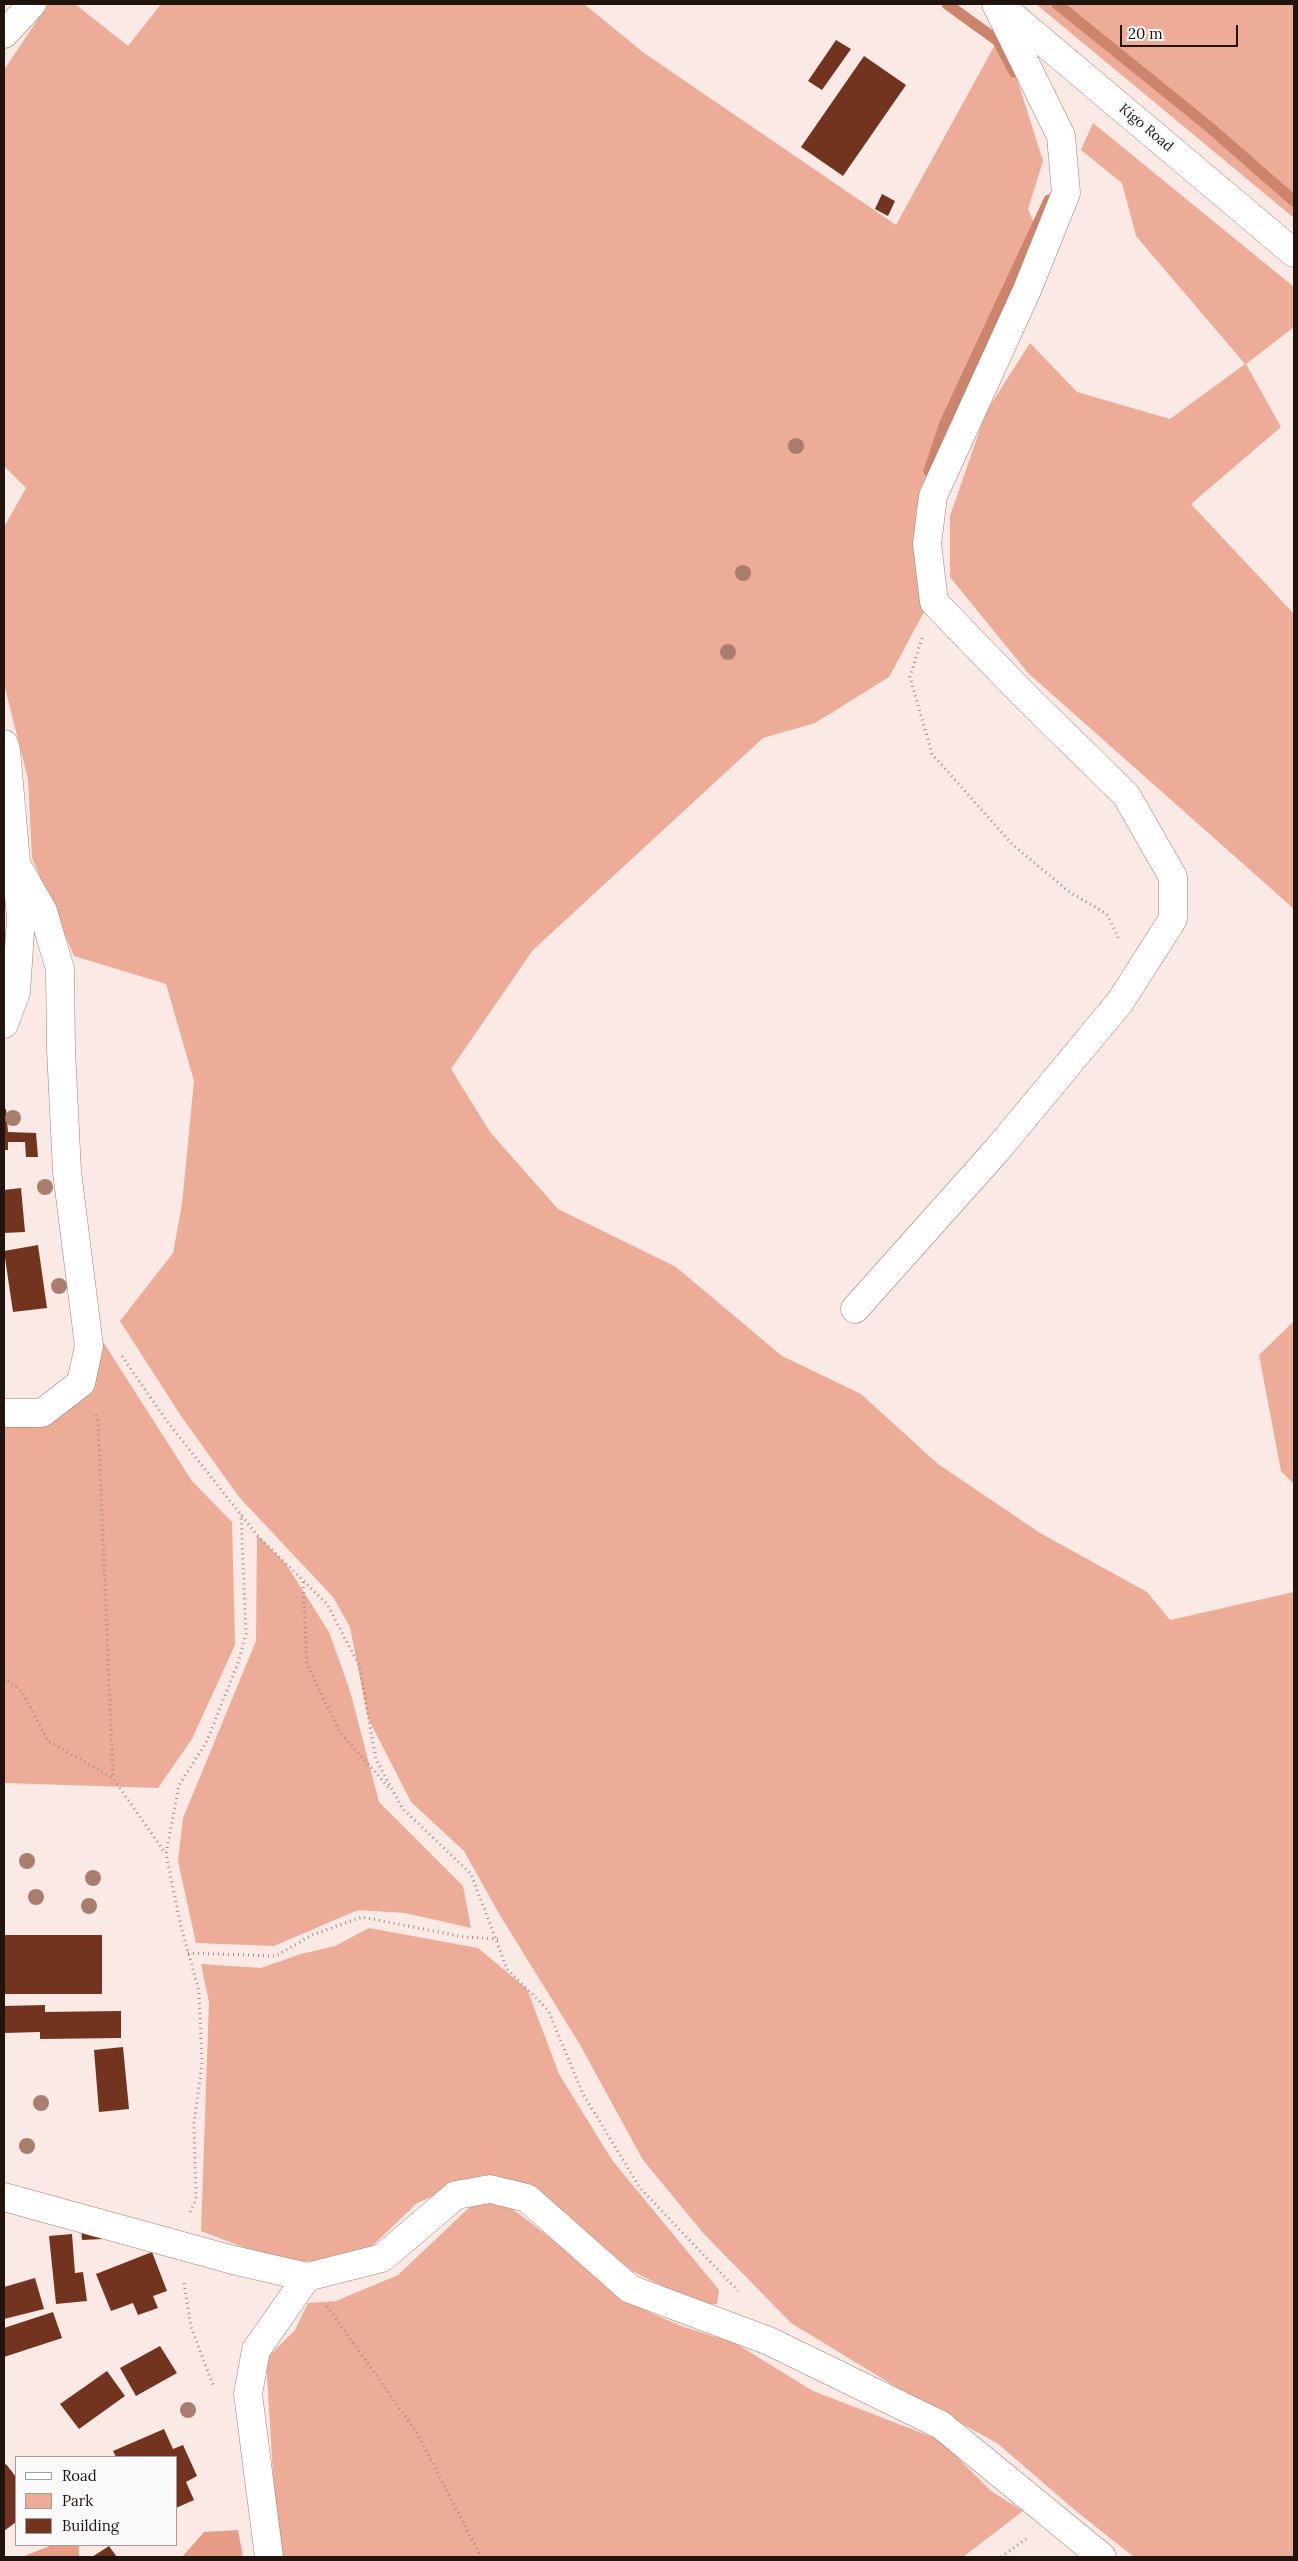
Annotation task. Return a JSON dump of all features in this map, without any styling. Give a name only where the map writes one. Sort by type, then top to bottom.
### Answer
[{"type":"street","points":[[4,34],[32,4]]},
{"type":"street","points":[[855,1309],[996,1150],[1120,1002],[1173,919],[1173,878],[1126,794],[1024,695],[934,602],[927,544],[933,496],[1027,290],[1066,193],[1061,136],[997,4]]},
{"type":"street","name":"Kigo Road","points":[[997,4],[1294,253]]},
{"type":"street","points":[[4,744],[21,918],[16,992],[4,1024]]},
{"type":"street","points":[[4,1413],[42,1413],[81,1384],[88,1346],[67,1172],[61,1049],[60,970],[43,911],[16,864]]},
{"type":"street","points":[[4,2197],[233,2260],[307,2277],[382,2258],[456,2195],[490,2189],[527,2198],[630,2289],[769,2341],[941,2425],[1102,2557]]},
{"type":"street","points":[[268,2557],[248,2394],[256,2350],[307,2277]]},
{"type":"path","points":[[934,602],[910,677],[932,754],[1012,844],[1068,891],[1107,914],[1137,974]]},
{"type":"path","points":[[118,1350],[166,1420],[240,1514],[258,1535],[327,1604],[359,1665],[376,1759],[402,1808],[471,1874],[498,1939],[507,1969],[548,2010],[583,2094],[640,2188],[742,2295]]},
{"type":"path","points":[[81,1384],[98,1420],[113,1778]]},
{"type":"path","points":[[215,2390],[191,2327],[178,2244],[196,2198],[194,2123],[202,2064],[199,1990],[188,1953],[166,1854],[178,1784],[207,1741],[239,1660],[246,1634],[240,1514]]},
{"type":"path","points":[[303,1580],[307,1665],[340,1732],[394,1793]]},
{"type":"path","points":[[4,1678],[23,1692],[48,1741],[113,1778],[166,1854]]},
{"type":"path","points":[[188,1953],[276,1956],[312,1935],[362,1917],[464,1937],[498,1939]]},
{"type":"path","points":[[307,2277],[417,2433],[482,2557]]},
{"type":"green space","points":[[48,4],[75,4],[128,46],[161,4],[584,4],[644,53],[896,225],[1002,32],[1043,161],[1028,209],[1036,228],[916,511],[924,612],[889,677],[815,723],[763,738],[533,950],[451,1069],[490,1132],[558,1209],[676,1267],[782,1356],[861,1394],[938,1464],[1040,1533],[1147,1592],[1170,1620],[1294,1592],[1294,2557],[1134,2557],[1076,2511],[997,2443],[906,2393],[791,2323],[704,2234],[643,2160],[579,2043],[501,1917],[464,1851],[411,1802],[368,1718],[350,1627],[333,1597],[239,1497],[181,1416],[120,1321],[173,1253],[182,1204],[194,1081],[166,984],[74,956],[32,858],[28,779],[4,684],[4,527],[26,488],[4,466],[4,70]]},
{"type":"green space","points":[[1036,4],[1294,4],[1294,218]]},
{"type":"green space","points":[[1093,123],[1294,287],[1294,327],[1246,364],[1281,427],[1191,504],[1294,614],[1294,909],[1028,673],[950,577],[950,516],[986,412],[1030,343],[1077,392],[1170,419],[1245,364],[1136,236],[1122,183],[1081,150]]},
{"type":"green space","points":[[1294,1321],[1294,1484],[1281,1471],[1259,1355]]},
{"type":"green space","points":[[100,1337],[192,1481],[232,1522],[235,1645],[192,1739],[158,1788],[4,1783],[4,1425],[38,1426],[66,1413],[97,1374]]},
{"type":"green space","points":[[257,1535],[286,1564],[329,1632],[350,1691],[379,1802],[463,1886],[471,1928],[405,1913],[358,1910],[274,1946],[196,1943],[178,1861],[183,1818],[256,1641]]},
{"type":"green space","points":[[369,1928],[478,1948],[527,1989],[559,2074],[612,2160],[719,2290],[717,2304],[699,2304],[632,2271],[564,2215],[536,2188],[483,2175],[417,2203],[368,2250],[321,2261],[279,2261],[201,2231],[209,2002],[201,1964],[261,1968],[301,1954],[335,1946]]},
{"type":"green space","points":[[502,2201],[578,2259],[633,2305],[681,2326],[735,2343],[813,2391],[940,2440],[991,2491],[1023,2511],[963,2557],[278,2557],[266,2359],[295,2330],[308,2303],[336,2301],[398,2275],[473,2204]]},
{"type":"shaded area","points":[[238,2530],[243,2557],[182,2557],[204,2532]]},
{"type":"shaded area","points":[[50,2546],[79,2546],[79,2557],[22,2557]]},
{"type":"building","points":[[836,40],[851,49],[822,90],[808,81]]},
{"type":"building","points":[[864,56],[906,85],[843,176],[801,147]]},
{"type":"building","points":[[882,194],[895,201],[888,216],[875,209]]},
{"type":"building","points":[[4,1109],[6,1109],[8,1132],[36,1133],[38,1157],[26,1157],[25,1142],[8,1142],[8,1150],[4,1150]]},
{"type":"building","points":[[21,1188],[25,1232],[4,1233],[4,1190]]},
{"type":"building","points":[[38,1245],[47,1308],[13,1312],[4,1251]]},
{"type":"building","points":[[4,1935],[102,1935],[102,1994],[4,1994]]},
{"type":"building","points":[[45,2005],[45,2012],[121,2011],[121,2038],[40,2039],[40,2032],[4,2033],[4,2006]]},
{"type":"building","points":[[123,2047],[129,2109],[99,2112],[94,2050]]},
{"type":"building","points":[[103,2226],[103,2239],[82,2240],[81,2227]]},
{"type":"building","points":[[72,2234],[75,2273],[83,2272],[87,2301],[56,2304],[49,2236]]},
{"type":"building","points":[[152,2252],[167,2291],[153,2296],[158,2308],[138,2315],[133,2303],[111,2311],[96,2274]]},
{"type":"building","points":[[35,2278],[44,2309],[4,2319],[4,2287]]},
{"type":"building","points":[[53,2312],[62,2338],[4,2357],[4,2328]]},
{"type":"building","points":[[160,2346],[177,2373],[136,2396],[120,2368]]},
{"type":"building","points":[[107,2371],[125,2396],[79,2429],[60,2404]]},
{"type":"building","points":[[164,2429],[173,2449],[183,2445],[197,2476],[186,2482],[194,2500],[178,2507],[178,2456],[116,2456],[113,2451]]},
{"type":"building","points":[[6,2464],[15,2476],[15,2523],[4,2531],[4,2466]]},
{"type":"building","points":[[109,2546],[117,2557],[92,2557]]},
{"type":"waterway","points":[[947,4],[998,41],[1014,72]]},
{"type":"waterway","points":[[1057,4],[1207,125],[1294,201]]},
{"type":"waterway","points":[[929,471],[945,423],[1049,200]]}]
